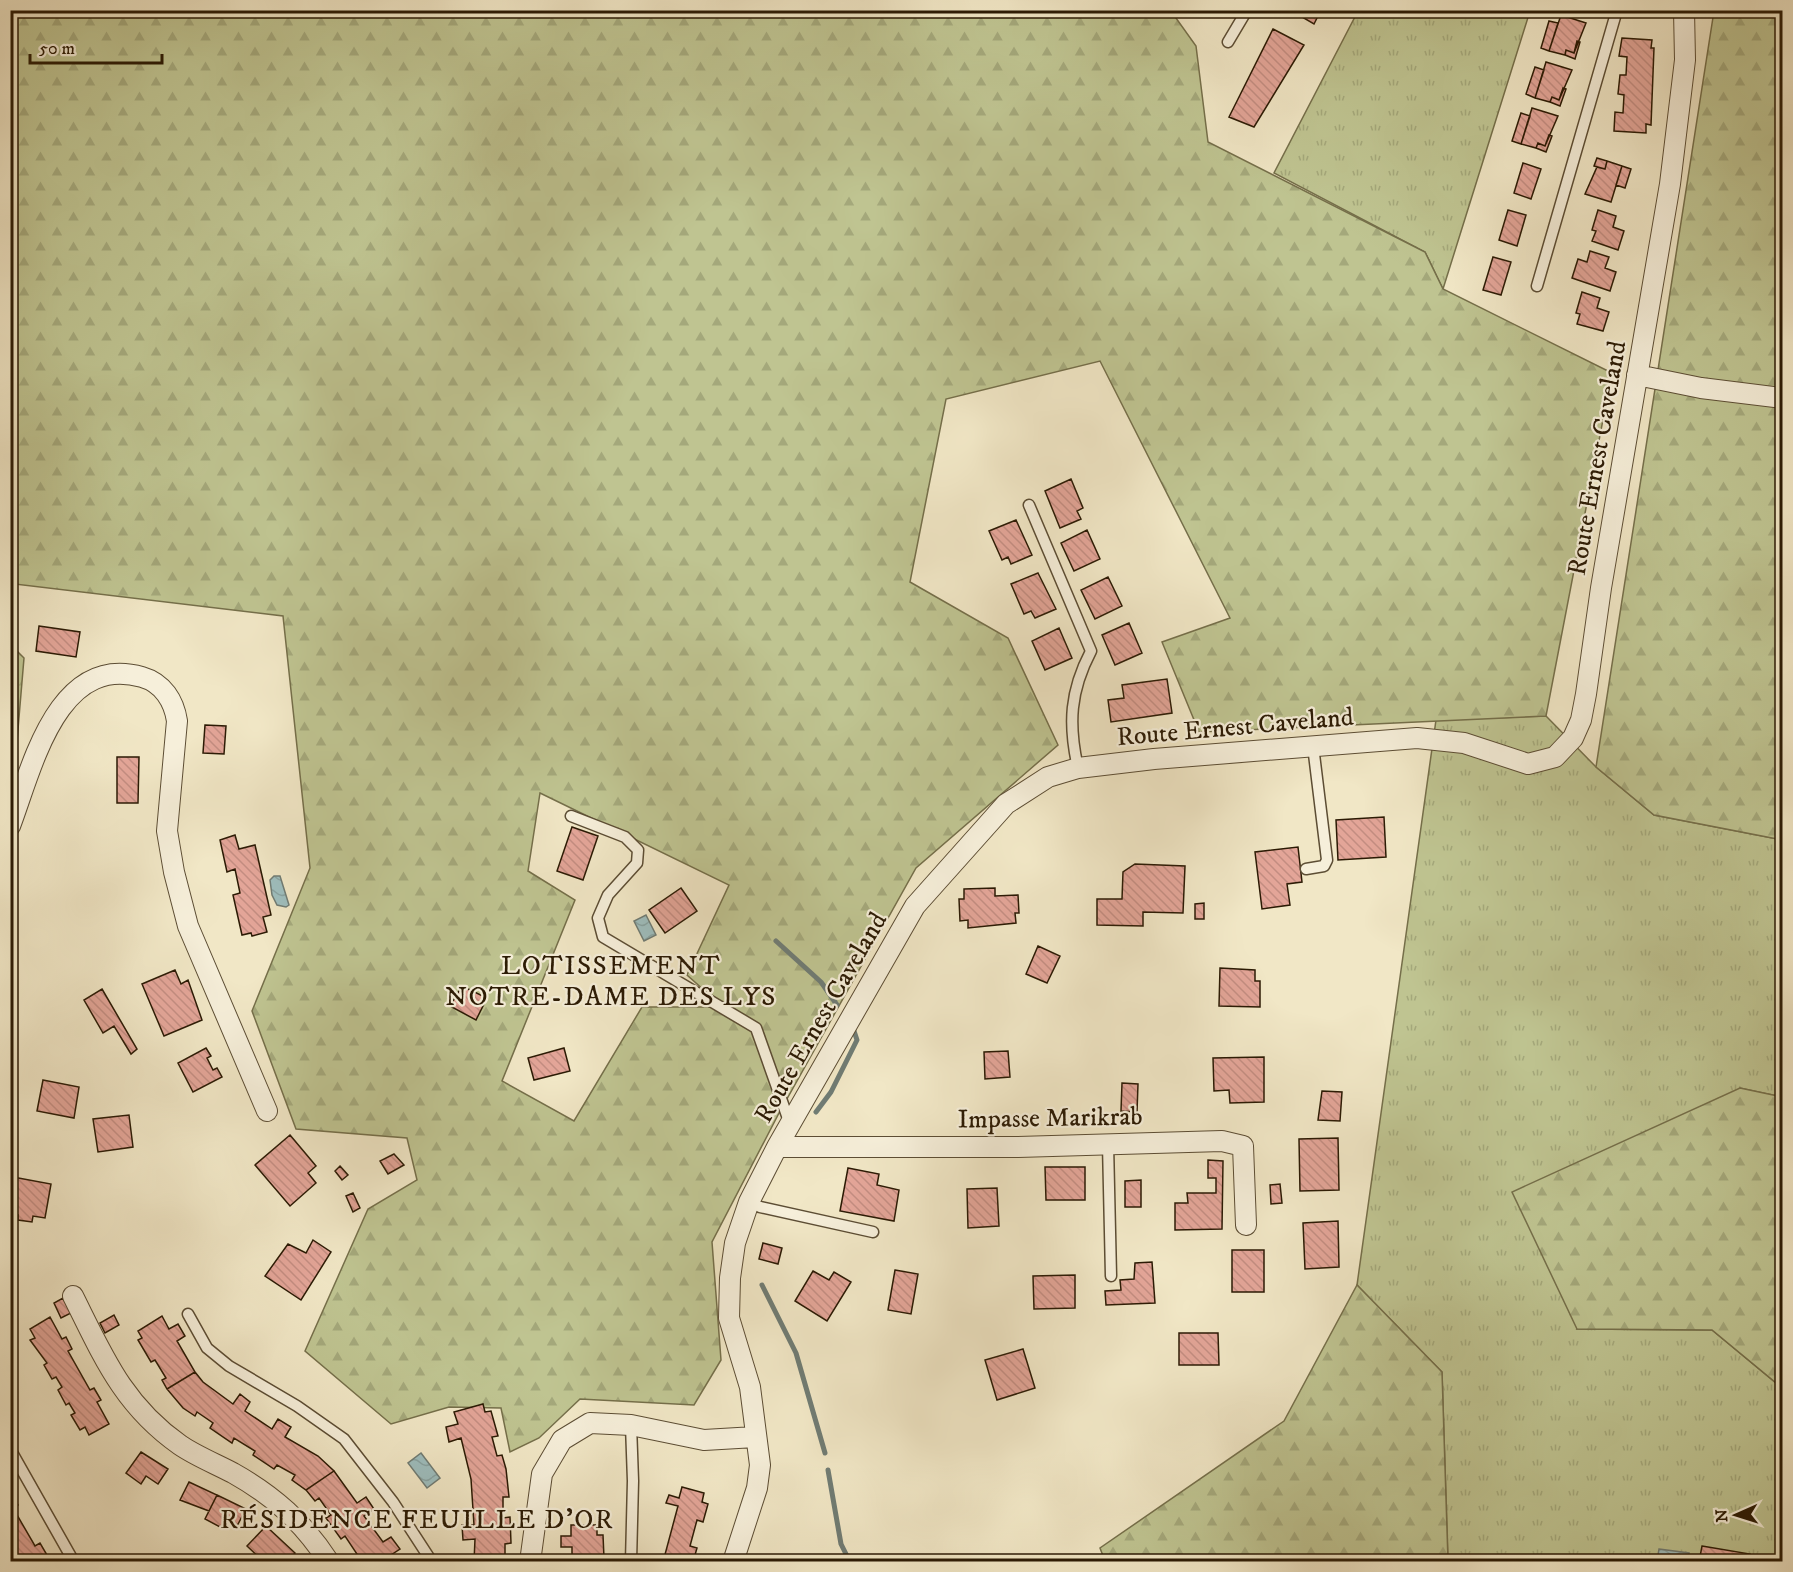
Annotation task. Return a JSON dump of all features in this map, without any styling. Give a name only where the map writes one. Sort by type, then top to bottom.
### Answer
[{"type":"street","name":"Route Ernest Caveland","points":[[733,1562],[757,1488],[760,1465],[750,1387],[729,1318],[730,1278],[735,1243],[749,1202],[777,1146],[915,906],[1006,804],[1048,777],[1078,768],[1154,759],[1417,738],[1464,742],[1528,764],[1546,761],[1563,752],[1581,720],[1681,110],[1685,60],[1684,10]]},
{"type":"street","points":[[1637,375],[1701,388],[1782,398]]},
{"type":"street","points":[[10,826],[48,728],[75,691],[93,680],[127,675],[151,681],[162,688],[175,708],[177,721],[167,831],[174,872],[188,926],[267,1111]]},
{"type":"street","name":"Impasse Marikrab","points":[[777,1146],[1018,1147],[1197,1140],[1243,1146],[1246,1225]]},
{"type":"street","points":[[73,1296],[115,1381],[139,1410],[181,1446],[235,1475],[290,1512],[313,1537],[329,1562]]},
{"type":"street","points":[[530,1562],[542,1474],[562,1440],[590,1423],[632,1425],[704,1440],[755,1437]]},
{"type":"lane","points":[[1228,42],[1246,10]]},
{"type":"lane","points":[[1537,286],[1617,10]]},
{"type":"lane","points":[[1029,505],[1091,651],[1078,675],[1070,716],[1078,768]]},
{"type":"lane","points":[[1306,869],[1324,866],[1327,860],[1313,746]]},
{"type":"lane","points":[[571,816],[625,837],[638,850],[637,863],[608,895],[598,918],[603,937],[756,1028],[790,1124]]},
{"type":"lane","points":[[1108,1144],[1111,1276]]},
{"type":"lane","points":[[749,1202],[760,1208],[873,1233]]},
{"type":"lane","points":[[188,1314],[207,1348],[229,1366],[297,1406],[344,1439],[393,1502],[432,1562]]},
{"type":"lane","points":[[631,1562],[632,1425]]},
{"type":"lane","points":[[10,1449],[74,1562]]},
{"type":"green space","points":[[11,11],[1171,11],[1196,46],[1208,142],[1425,252],[1443,289],[1612,373],[1546,716],[1199,732],[1162,642],[1230,618],[1100,361],[946,399],[910,582],[1008,638],[1058,745],[916,868],[778,1115],[712,1242],[721,1360],[694,1405],[580,1399],[539,1438],[510,1452],[501,1408],[449,1407],[391,1424],[305,1351],[368,1209],[417,1180],[407,1138],[296,1129],[252,1011],[310,868],[283,616],[15,584],[11,590]],"holes":[[[540,793],[729,885],[687,975],[723,1007],[642,1007],[574,1121],[502,1081],[575,900],[528,871]]]},
{"type":"green space","points":[[1358,11],[1530,11],[1443,289],[1425,252],[1274,173]]},
{"type":"green space","points":[[1714,11],[1782,11],[1782,840],[1654,815],[1596,767]]},
{"type":"green space","points":[[11,645],[24,658],[16,753],[11,773]]},
{"type":"green space","points":[[1546,716],[1596,767],[1654,815],[1782,840],[1782,1097],[1740,1088],[1577,1329],[1712,1330],[1782,1388],[1782,1561],[1448,1561],[1442,1372],[1357,1285],[1436,720]]},
{"type":"green space","points":[[1740,1088],[1782,1097],[1782,1388],[1712,1330],[1577,1329],[1512,1192]]},
{"type":"green space","points":[[1357,1285],[1442,1372],[1448,1561],[1105,1561],[1100,1548],[1284,1421]]},
{"type":"water","points":[[274,876],[280,876],[289,905],[286,907],[277,905],[272,895],[270,880]]},
{"type":"water","points":[[646,915],[656,935],[644,941],[634,921]]},
{"type":"water","points":[[421,1453],[440,1478],[427,1488],[408,1463]]},
{"type":"water","points":[[1659,1549],[1689,1553],[1688,1561],[1657,1561]]},
{"type":"building","points":[[1290,10],[1321,10],[1314,24]]},
{"type":"building","points":[[1561,15],[1586,23],[1574,53],[1566,50],[1565,55],[1549,51]]},
{"type":"building","points":[[1549,21],[1558,23],[1549,51],[1541,48]]},
{"type":"building","points":[[1273,29],[1304,45],[1254,127],[1229,117]]},
{"type":"building","points":[[1622,38],[1652,40],[1651,48],[1654,48],[1651,125],[1646,124],[1646,133],[1614,131],[1615,112],[1623,113],[1624,95],[1618,94],[1620,75],[1626,75],[1627,57],[1619,56]]},
{"type":"building","points":[[1577,41],[1580,42],[1575,59],[1565,55],[1566,50],[1574,53]]},
{"type":"building","points":[[1546,62],[1572,70],[1559,100],[1552,97],[1550,102],[1535,98]]},
{"type":"building","points":[[1535,67],[1544,70],[1535,98],[1526,94]]},
{"type":"building","points":[[1563,88],[1566,89],[1560,106],[1550,102],[1552,97],[1559,100]]},
{"type":"building","points":[[1532,108],[1558,116],[1545,146],[1538,143],[1536,148],[1521,144]]},
{"type":"building","points":[[1521,113],[1530,116],[1521,144],[1512,141]]},
{"type":"building","points":[[1549,135],[1552,136],[1546,152],[1536,148],[1538,143],[1545,146]]},
{"type":"building","points":[[1597,158],[1607,161],[1605,169],[1594,166]]},
{"type":"building","points":[[1607,161],[1622,166],[1611,202],[1585,194],[1597,167],[1605,169]]},
{"type":"building","points":[[1523,163],[1541,169],[1531,199],[1514,193]]},
{"type":"building","points":[[1622,166],[1631,169],[1625,188],[1616,185]]},
{"type":"building","points":[[1508,210],[1526,215],[1517,246],[1499,240]]},
{"type":"building","points":[[1598,210],[1616,216],[1613,227],[1624,231],[1618,250],[1592,241],[1596,231],[1592,230]]},
{"type":"building","points":[[1590,251],[1609,257],[1605,268],[1616,272],[1610,291],[1572,278],[1578,259],[1587,262]]},
{"type":"building","points":[[1493,257],[1511,262],[1501,295],[1483,290]]},
{"type":"building","points":[[1582,292],[1600,298],[1597,308],[1609,312],[1603,331],[1577,324],[1580,314],[1576,313]]},
{"type":"building","points":[[1071,479],[1083,508],[1077,511],[1081,519],[1060,528],[1045,491]]},
{"type":"building","points":[[1016,520],[1032,555],[1011,564],[1008,557],[1002,560],[989,531]]},
{"type":"building","points":[[1087,530],[1100,559],[1074,571],[1061,543]]},
{"type":"building","points":[[1038,573],[1056,609],[1035,618],[1031,611],[1024,614],[1011,584]]},
{"type":"building","points":[[1108,577],[1122,606],[1095,619],[1081,590]]},
{"type":"building","points":[[1129,623],[1142,653],[1115,665],[1102,635]]},
{"type":"building","points":[[39,626],[80,632],[76,657],[36,651]]},
{"type":"building","points":[[1059,628],[1072,658],[1045,670],[1032,641]]},
{"type":"building","points":[[1167,679],[1172,713],[1111,722],[1108,700],[1124,698],[1122,685]]},
{"type":"building","points":[[205,725],[226,726],[224,754],[203,753]]},
{"type":"building","points":[[117,757],[139,757],[138,803],[117,803]]},
{"type":"building","points":[[1384,817],[1386,857],[1338,860],[1336,820]]},
{"type":"building","points":[[572,827],[598,836],[583,880],[557,871]]},
{"type":"building","points":[[235,835],[239,849],[255,845],[271,915],[263,917],[267,932],[252,936],[251,933],[242,935],[233,895],[240,893],[235,869],[227,872],[220,840]]},
{"type":"building","points":[[1298,847],[1302,882],[1287,884],[1290,905],[1262,909],[1255,852]]},
{"type":"building","points":[[1135,864],[1185,866],[1183,913],[1143,912],[1143,926],[1097,925],[1097,899],[1122,899],[1123,872]]},
{"type":"building","points":[[681,888],[697,911],[665,933],[649,910]]},
{"type":"building","points":[[995,888],[995,896],[1018,895],[1019,913],[1015,913],[1016,923],[968,928],[968,920],[960,921],[959,899],[964,899],[964,889]]},
{"type":"building","points":[[1204,903],[1204,919],[1195,919],[1195,904]]},
{"type":"building","points":[[1038,946],[1060,956],[1047,983],[1026,974]]},
{"type":"building","points":[[1220,968],[1255,970],[1255,981],[1260,981],[1260,1007],[1219,1006]]},
{"type":"building","points":[[175,970],[181,984],[188,980],[202,1020],[164,1036],[142,984]]},
{"type":"building","points":[[462,986],[487,998],[476,1020],[450,1006]]},
{"type":"building","points":[[102,989],[137,1049],[131,1054],[114,1026],[103,1033],[84,1000]]},
{"type":"building","points":[[206,1048],[211,1056],[207,1058],[213,1070],[217,1068],[222,1077],[193,1092],[178,1063]]},
{"type":"building","points":[[564,1048],[570,1071],[534,1080],[528,1058]]},
{"type":"building","points":[[1008,1051],[1010,1077],[985,1079],[984,1052]]},
{"type":"building","points":[[1264,1057],[1264,1102],[1230,1103],[1229,1090],[1214,1091],[1213,1058]]},
{"type":"building","points":[[43,1080],[79,1087],[74,1118],[37,1111]]},
{"type":"building","points":[[1122,1083],[1138,1084],[1137,1112],[1121,1111]]},
{"type":"building","points":[[1322,1091],[1342,1092],[1340,1121],[1318,1120]]},
{"type":"building","points":[[129,1115],[133,1147],[98,1152],[93,1119]]},
{"type":"building","points":[[290,1135],[316,1166],[308,1173],[316,1183],[290,1206],[255,1165]]},
{"type":"building","points":[[1338,1138],[1339,1190],[1300,1191],[1299,1139]]},
{"type":"building","points":[[394,1154],[404,1165],[388,1174],[380,1161]]},
{"type":"building","points":[[1208,1160],[1223,1161],[1222,1229],[1175,1230],[1175,1203],[1188,1203],[1187,1193],[1216,1193],[1216,1178],[1208,1178]]},
{"type":"building","points":[[340,1166],[348,1175],[342,1180],[335,1171]]},
{"type":"building","points":[[1045,1167],[1085,1167],[1085,1200],[1046,1200]]},
{"type":"building","points":[[848,1168],[879,1174],[877,1185],[899,1190],[894,1221],[840,1211]]},
{"type":"building","points":[[13,1177],[51,1184],[45,1218],[33,1216],[32,1222],[18,1220],[18,1215],[10,1214]]},
{"type":"building","points":[[1141,1180],[1141,1207],[1125,1207],[1125,1181]]},
{"type":"building","points":[[1280,1184],[1282,1203],[1271,1204],[1270,1185]]},
{"type":"building","points":[[997,1188],[999,1226],[968,1228],[967,1189]]},
{"type":"building","points":[[353,1193],[360,1208],[353,1212],[346,1196]]},
{"type":"building","points":[[1338,1221],[1339,1267],[1305,1269],[1303,1223]]},
{"type":"building","points":[[313,1240],[331,1252],[301,1300],[265,1276],[288,1244],[306,1253]]},
{"type":"building","points":[[763,1243],[782,1248],[778,1264],[759,1259]]},
{"type":"building","points":[[1232,1250],[1264,1250],[1264,1292],[1232,1292]]},
{"type":"building","points":[[1152,1262],[1155,1303],[1106,1305],[1105,1291],[1121,1290],[1120,1280],[1134,1279],[1135,1263]]},
{"type":"building","points":[[895,1270],[918,1274],[911,1314],[888,1310]]},
{"type":"building","points":[[813,1271],[829,1280],[834,1272],[851,1282],[827,1321],[795,1301]]},
{"type":"building","points":[[1075,1275],[1075,1308],[1034,1309],[1033,1276]]},
{"type":"building","points":[[63,1298],[71,1313],[61,1318],[54,1303]]},
{"type":"building","points":[[114,1315],[119,1325],[105,1333],[100,1323]]},
{"type":"building","points":[[162,1316],[169,1329],[178,1324],[185,1336],[177,1341],[195,1372],[167,1389],[162,1380],[166,1378],[155,1360],[151,1362],[138,1340],[142,1338],[138,1331]]},
{"type":"building","points":[[50,1317],[62,1339],[66,1337],[72,1349],[68,1351],[90,1390],[94,1388],[101,1400],[97,1402],[109,1424],[89,1435],[85,1427],[80,1430],[71,1415],[75,1413],[69,1403],[66,1405],[58,1390],[62,1387],[56,1377],[52,1379],[44,1365],[47,1363],[30,1340],[35,1338],[30,1329]]},
{"type":"building","points":[[1179,1333],[1218,1333],[1219,1365],[1179,1365]]},
{"type":"building","points":[[1023,1349],[1035,1388],[997,1400],[985,1360]]},
{"type":"building","points":[[195,1372],[203,1382],[233,1404],[240,1394],[250,1402],[245,1411],[272,1429],[278,1419],[291,1427],[285,1437],[318,1456],[334,1471],[306,1490],[292,1480],[295,1475],[277,1465],[274,1469],[253,1455],[255,1451],[234,1438],[232,1443],[210,1428],[213,1423],[197,1412],[195,1416],[183,1408],[167,1389]]},
{"type":"building","points":[[483,1404],[485,1412],[491,1411],[498,1436],[492,1437],[497,1456],[502,1455],[506,1469],[509,1497],[503,1497],[503,1518],[510,1517],[511,1543],[505,1544],[505,1562],[474,1562],[475,1539],[463,1540],[462,1525],[474,1525],[471,1479],[461,1438],[449,1442],[446,1427],[458,1424],[454,1412]]},
{"type":"building","points":[[141,1452],[168,1469],[158,1484],[146,1476],[141,1484],[126,1473]]},
{"type":"building","points":[[334,1471],[357,1503],[366,1497],[374,1509],[364,1516],[383,1542],[391,1537],[400,1549],[391,1555],[395,1562],[355,1562],[352,1558],[357,1554],[345,1536],[341,1539],[326,1518],[331,1515],[319,1498],[315,1501],[306,1490]]},
{"type":"building","points":[[189,1482],[217,1495],[209,1511],[180,1500]]},
{"type":"building","points":[[682,1487],[704,1493],[702,1502],[708,1504],[703,1522],[697,1520],[690,1546],[697,1548],[693,1562],[663,1562],[678,1506],[666,1503],[669,1495],[679,1498]]},
{"type":"building","points":[[11,1492],[18,1505],[13,1508],[35,1546],[40,1543],[47,1555],[42,1558],[44,1562],[10,1561]]},
{"type":"building","points":[[217,1495],[246,1509],[237,1526],[226,1520],[222,1528],[205,1519]]},
{"type":"building","points":[[571,1525],[597,1525],[597,1535],[603,1535],[604,1558],[596,1558],[596,1562],[572,1562],[572,1547],[561,1547],[561,1536],[571,1536]]},
{"type":"building","points":[[266,1526],[295,1553],[287,1562],[274,1562],[269,1557],[264,1562],[247,1546]]},
{"type":"building","points":[[1702,1546],[1750,1554],[1749,1562],[1699,1562]]},
{"type":"waterway","points":[[776,941],[821,982],[837,1005]]},
{"type":"waterway","points":[[816,1112],[831,1092],[857,1040],[853,1028]]},
{"type":"waterway","points":[[762,1285],[796,1353],[825,1453]]},
{"type":"waterway","points":[[828,1470],[841,1544],[850,1562]]},
{"type":"district","name":"LOTISSEMENT NOTRE-DAME DES LYS","points":[[611,980]]},
{"type":"district","name":"RÉSIDENCE FEUILLE D'OR","points":[[417,1519]]}]
